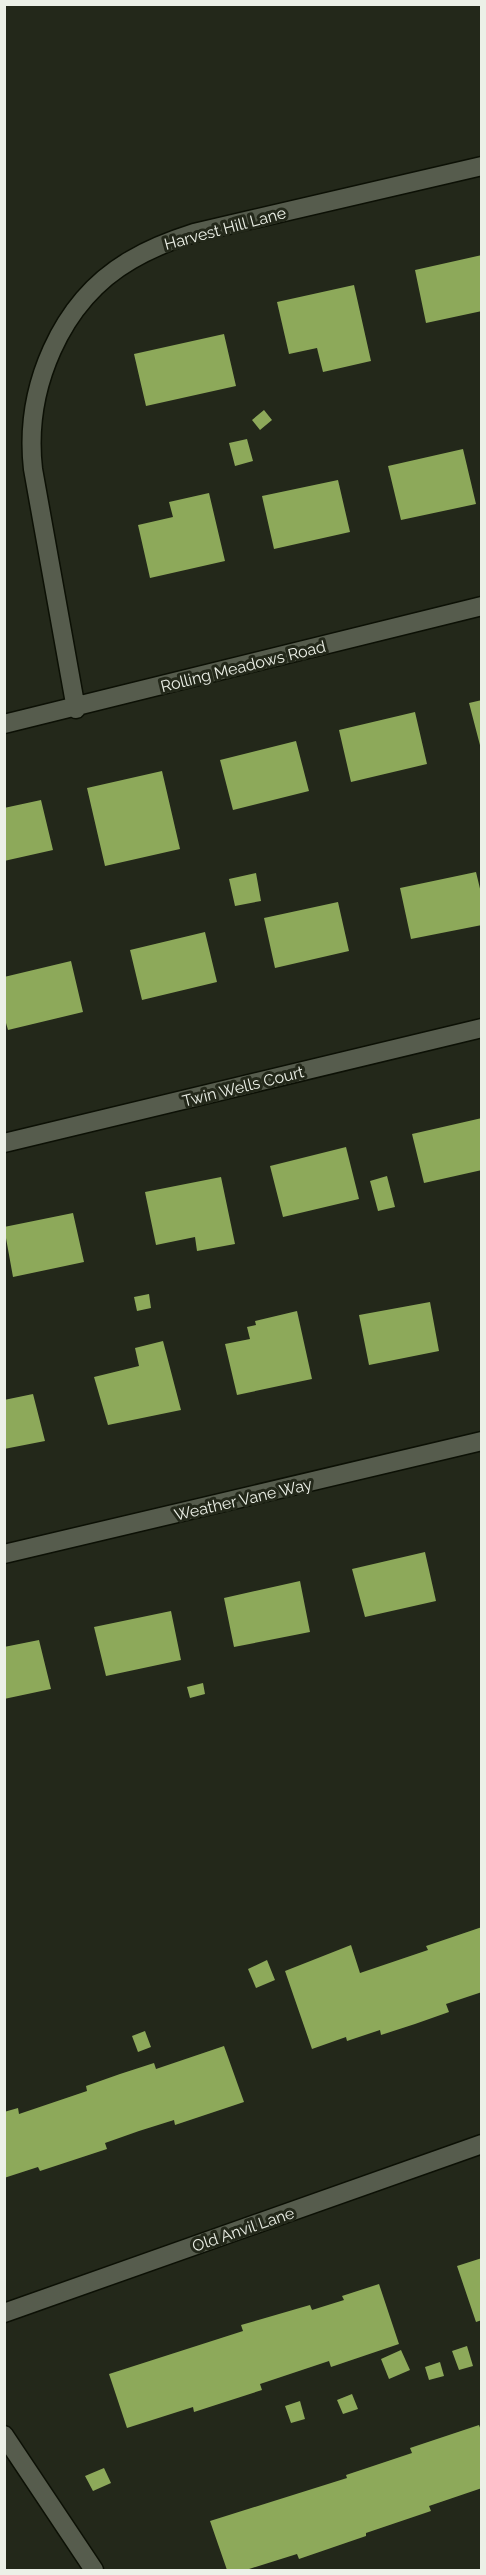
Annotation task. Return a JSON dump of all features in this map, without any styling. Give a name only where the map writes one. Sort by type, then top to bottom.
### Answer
[{"type":"street","name":"Harvest Hill Lane","points":[[76,709],[33,469],[31,436],[38,386],[48,357],[62,330],[80,305],[101,283],[129,261],[194,233],[482,166]]},
{"type":"street","name":"Rolling Meadows Road","points":[[4,724],[76,709],[482,606]]},
{"type":"street","name":"Twin Wells Court","points":[[4,1143],[482,1028]]},
{"type":"street","name":"Weather Vane Way","points":[[4,1554],[482,1441]]},
{"type":"street","name":"Old Anvil Lane","points":[[4,2313],[482,2144]]},
{"type":"street","points":[[4,2435],[94,2571]]},
{"type":"building","points":[[482,255],[482,311],[426,323],[415,270]]},
{"type":"building","points":[[354,285],[371,361],[323,372],[317,348],[289,354],[277,302]]},
{"type":"building","points":[[224,334],[236,386],[146,406],[134,354]]},
{"type":"building","points":[[264,410],[272,420],[260,430],[252,420]]},
{"type":"building","points":[[247,439],[253,461],[235,466],[229,443]]},
{"type":"building","points":[[463,449],[476,504],[401,520],[388,466]]},
{"type":"building","points":[[338,480],[350,532],[274,549],[262,496]]},
{"type":"building","points":[[209,493],[225,561],[150,578],[138,525],[173,517],[169,502]]},
{"type":"building","points":[[482,700],[482,749],[481,749],[469,703]]},
{"type":"building","points":[[415,712],[427,764],[351,782],[339,730]]},
{"type":"building","points":[[296,741],[309,791],[233,810],[220,760]]},
{"type":"building","points":[[162,771],[180,849],[105,866],[87,788]]},
{"type":"building","points":[[41,800],[53,850],[4,861],[4,808]]},
{"type":"building","points":[[476,872],[482,897],[482,925],[411,939],[400,888]]},
{"type":"building","points":[[256,873],[261,901],[235,906],[229,879]]},
{"type":"building","points":[[338,902],[349,951],[275,968],[264,918]]},
{"type":"building","points":[[205,932],[217,982],[142,1000],[130,950]]},
{"type":"building","points":[[71,961],[83,1012],[8,1030],[4,1016],[4,977]]},
{"type":"building","points":[[482,1118],[482,1170],[424,1183],[412,1134]]},
{"type":"building","points":[[346,1147],[359,1199],[283,1217],[270,1166]]},
{"type":"building","points":[[387,1176],[395,1207],[378,1211],[370,1181]]},
{"type":"building","points":[[221,1177],[235,1244],[197,1251],[195,1237],[156,1245],[145,1192]]},
{"type":"building","points":[[73,1213],[84,1262],[13,1277],[4,1227]]},
{"type":"building","points":[[149,1294],[151,1308],[137,1311],[134,1297]]},
{"type":"building","points":[[430,1302],[439,1351],[369,1365],[359,1315]]},
{"type":"building","points":[[297,1311],[312,1379],[237,1395],[225,1344],[250,1339],[247,1327],[256,1325],[255,1321]]},
{"type":"building","points":[[163,1341],[181,1410],[108,1425],[94,1377],[139,1366],[135,1348]]},
{"type":"building","points":[[33,1394],[45,1441],[4,1449],[4,1400]]},
{"type":"building","points":[[425,1552],[436,1601],[365,1617],[352,1569]]},
{"type":"building","points":[[300,1581],[310,1632],[234,1647],[224,1598]]},
{"type":"building","points":[[171,1611],[181,1660],[106,1676],[94,1627]]},
{"type":"building","points":[[39,1640],[51,1689],[4,1699],[4,1647]]},
{"type":"building","points":[[203,1683],[205,1694],[190,1698],[187,1687]]},
{"type":"building","points":[[482,1927],[482,1992],[446,2004],[449,2012],[415,2024],[381,2035],[380,2030],[347,2041],[346,2037],[312,2049],[285,1971],[351,1945],[360,1973],[428,1950],[426,1946]]},
{"type":"building","points":[[267,1960],[275,1980],[256,1988],[248,1969]]},
{"type":"building","points":[[145,2031],[151,2047],[138,2052],[132,2036]]},
{"type":"building","points":[[224,2046],[244,2102],[175,2125],[174,2120],[139,2131],[105,2143],[107,2149],[40,2171],[38,2167],[4,2178],[4,2112],[18,2108],[19,2114],[87,2091],[86,2086],[120,2074],[154,2063],[156,2069]]},
{"type":"building","points":[[482,2258],[482,2320],[476,2322],[457,2266]]},
{"type":"building","points":[[379,2284],[399,2344],[331,2367],[329,2361],[260,2384],[262,2390],[194,2412],[193,2407],[127,2428],[109,2374],[243,2331],[241,2325],[310,2305],[312,2310],[344,2300],[342,2296]]},
{"type":"building","points":[[467,2346],[473,2366],[459,2370],[452,2351]]},
{"type":"building","points":[[401,2350],[410,2370],[389,2379],[381,2359]]},
{"type":"building","points":[[440,2362],[444,2376],[429,2380],[425,2367]]},
{"type":"building","points":[[352,2394],[358,2409],[343,2414],[337,2400]]},
{"type":"building","points":[[300,2401],[305,2419],[291,2423],[285,2406]]},
{"type":"building","points":[[479,2425],[482,2433],[482,2488],[429,2506],[431,2511],[299,2559],[297,2554],[246,2570],[227,2570],[210,2521],[347,2478],[346,2475],[412,2453],[410,2448]]},
{"type":"building","points":[[104,2468],[111,2483],[93,2491],[85,2476]]}]
